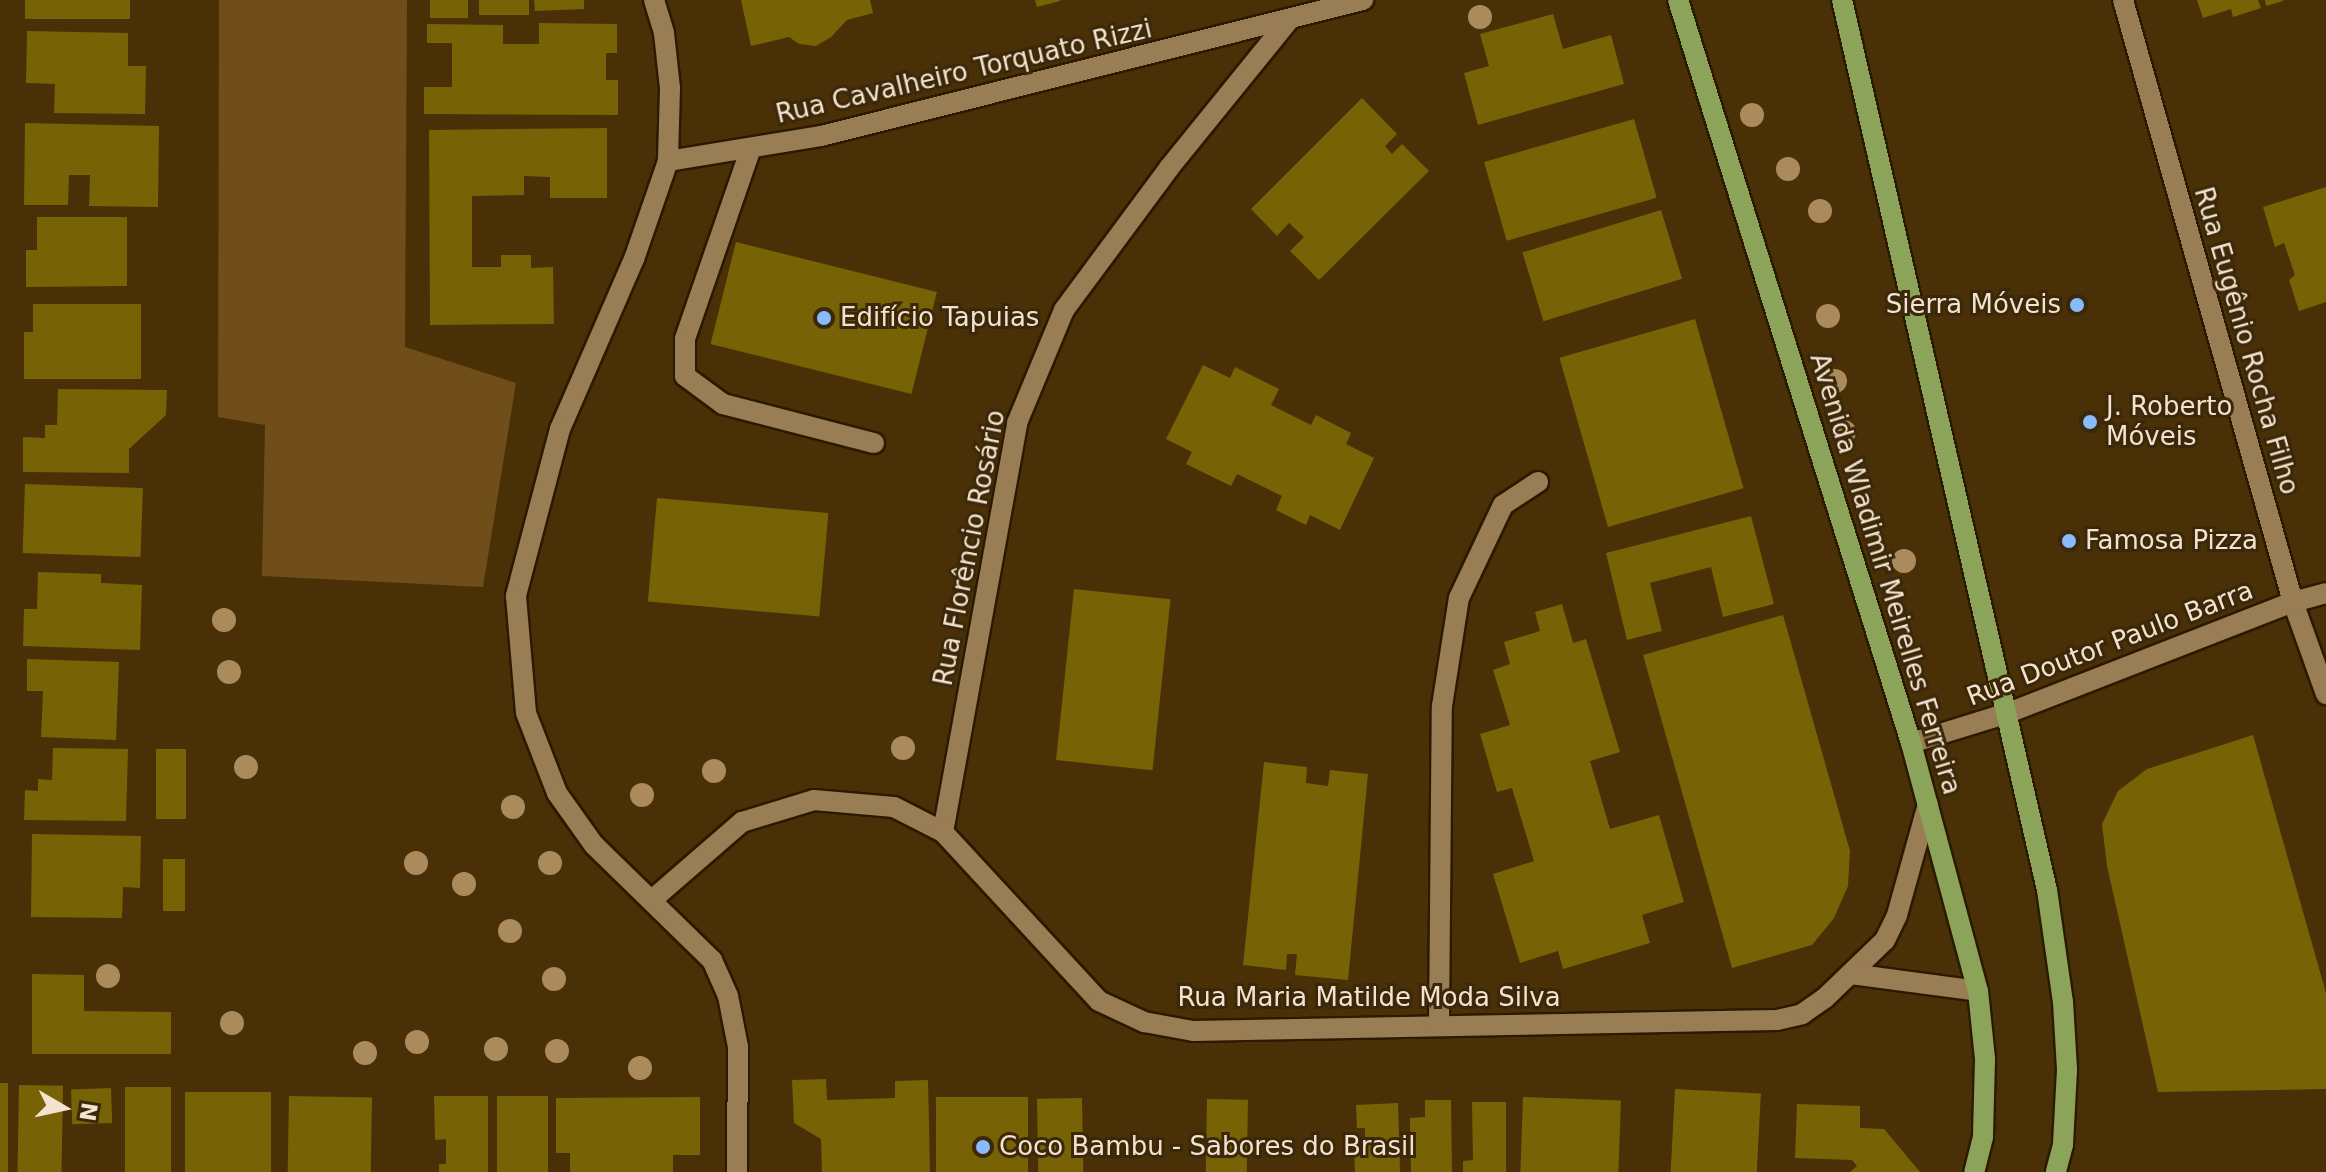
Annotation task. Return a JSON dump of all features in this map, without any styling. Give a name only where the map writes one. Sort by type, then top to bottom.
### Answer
[{"type":"main road","name":"Avenida Wladimir Meirelles Ferreira","points":[[1678,0],[1911,743],[1978,991],[1985,1059],[1983,1121],[1974,1172]]},
{"type":"main road","points":[[1842,0],[2047,890],[2063,1002],[2067,1070],[2063,1145],[2056,1172]]},
{"type":"street","points":[[654,0],[664,33],[670,88],[668,161],[634,259],[560,429],[516,596],[526,713],[557,793],[594,845],[653,899],[712,960],[728,996],[738,1047],[737,1172]]},
{"type":"street","name":"Rua Cavalheiro Torquato Rizzi","points":[[668,161],[821,136],[1363,0]]},
{"type":"street","name":"Rua Eugênio Rocha Filho","points":[[2123,0],[2293,602],[2326,694]]},
{"type":"street","name":"Rua Florêncio Rosário","points":[[943,832],[1017,423],[1058,324],[1064,310],[1169,168],[1288,21]]},
{"type":"street","points":[[751,148],[685,339],[685,376],[723,404],[874,443]]},
{"type":"street","points":[[1439,1025],[1442,706],[1459,598],[1503,505],[1538,482]]},
{"type":"street","name":"Rua Doutor Paulo Barra","points":[[1911,743],[2008,713],[2293,602],[2326,593]]},
{"type":"street","name":"Rua Maria Matilde Moda Silva","points":[[653,899],[742,822],[814,800],[894,807],[943,832],[1099,1001],[1144,1022],[1193,1031],[1777,1020],[1802,1014],[1851,974],[1885,940],[1897,915],[1928,804]]},
{"type":"street","points":[[1851,974],[1978,991]]},
{"type":"shaded area","points":[[219,0],[407,0],[405,347],[516,383],[483,587],[262,576],[265,425],[218,417]]},
{"type":"building","points":[[25,0],[130,0],[130,19],[25,19]]},
{"type":"building","points":[[430,0],[468,0],[468,18],[430,18]]},
{"type":"building","points":[[479,0],[529,0],[529,15],[479,15]]},
{"type":"building","points":[[534,0],[584,0],[584,9],[535,11]]},
{"type":"building","points":[[741,0],[870,0],[873,13],[847,20],[831,37],[816,46],[799,44],[789,37],[751,46]]},
{"type":"building","points":[[1035,0],[1060,0],[1060,1],[1037,7]]},
{"type":"building","points":[[2197,0],[2258,0],[2261,8],[2233,17],[2231,9],[2203,18]]},
{"type":"building","points":[[2265,0],[2283,0],[2283,1],[2266,6]]},
{"type":"building","points":[[1553,14],[1563,49],[1611,35],[1624,84],[1478,125],[1464,73],[1489,66],[1480,34]]},
{"type":"building","points":[[539,23],[617,24],[617,53],[606,53],[606,80],[618,80],[618,115],[424,114],[424,87],[452,87],[452,43],[427,43],[427,24],[503,25],[503,44],[539,44]]},
{"type":"building","points":[[27,31],[128,33],[128,66],[146,66],[145,114],[54,113],[55,84],[26,83]]},
{"type":"building","points":[[1362,98],[1397,134],[1385,146],[1392,154],[1402,144],[1429,171],[1319,280],[1290,251],[1304,237],[1289,223],[1277,236],[1251,209]]},
{"type":"building","points":[[1634,119],[1657,198],[1507,241],[1484,162]]},
{"type":"building","points":[[25,123],[159,126],[158,207],[89,206],[90,175],[69,175],[68,205],[24,205]]},
{"type":"building","points":[[607,128],[607,198],[550,198],[550,177],[524,176],[524,195],[472,196],[472,267],[501,267],[501,255],[531,255],[531,268],[553,267],[554,324],[430,325],[429,130]]},
{"type":"building","points":[[2326,187],[2326,302],[2299,311],[2289,280],[2295,275],[2284,243],[2275,247],[2263,207]]},
{"type":"building","points":[[1661,210],[1682,279],[1543,321],[1522,252]]},
{"type":"building","points":[[37,217],[127,217],[127,286],[26,287],[26,250],[37,250]]},
{"type":"building","name":"Edifício Tapuias","points":[[736,242],[937,292],[911,394],[711,344]]},
{"type":"building","points":[[33,304],[141,304],[141,379],[24,379],[24,332],[33,332]]},
{"type":"building","points":[[1695,319],[1744,488],[1608,527],[1559,358]]},
{"type":"building","points":[[1203,365],[1230,378],[1235,367],[1279,389],[1271,405],[1311,425],[1316,415],[1351,433],[1346,444],[1374,458],[1340,530],[1310,515],[1306,525],[1276,510],[1282,496],[1237,474],[1231,486],[1186,464],[1192,452],[1166,439]]},
{"type":"building","points":[[58,389],[167,390],[166,415],[129,449],[129,473],[23,472],[23,437],[45,438],[45,425],[57,425]]},
{"type":"building","points":[[25,484],[143,488],[141,557],[23,553]]},
{"type":"building","points":[[657,498],[828,513],[819,617],[648,602]]},
{"type":"building","points":[[1751,516],[1774,604],[1723,617],[1711,567],[1650,583],[1662,631],[1627,640],[1606,553]]},
{"type":"building","points":[[38,572],[101,574],[101,583],[142,585],[140,650],[23,646],[24,609],[37,609]]},
{"type":"building","points":[[1074,589],[1170,599],[1152,770],[1056,760]]},
{"type":"building","points":[[1562,604],[1573,643],[1586,639],[1620,752],[1590,761],[1610,829],[1659,815],[1684,902],[1642,915],[1650,943],[1563,969],[1558,951],[1520,963],[1493,874],[1534,861],[1512,788],[1497,792],[1480,734],[1510,725],[1493,670],[1510,664],[1504,642],[1540,631],[1535,612]]},
{"type":"building","points":[[1783,615],[1850,851],[1848,886],[1834,918],[1812,945],[1732,968],[1643,655]]},
{"type":"building","points":[[27,659],[119,662],[116,740],[41,737],[43,691],[27,691]]},
{"type":"building","points":[[2253,735],[2326,993],[2326,1089],[2158,1092],[2107,866],[2102,824],[2118,791],[2147,769]]},
{"type":"building","points":[[53,748],[128,749],[126,821],[24,820],[25,790],[38,791],[38,779],[52,780]]},
{"type":"building","points":[[156,749],[186,749],[186,819],[156,819]]},
{"type":"building","points":[[1264,762],[1307,767],[1306,783],[1328,786],[1330,770],[1368,774],[1348,980],[1295,975],[1297,954],[1287,954],[1286,970],[1243,965]]},
{"type":"building","points":[[32,834],[141,836],[140,888],[123,887],[122,918],[31,917]]},
{"type":"building","points":[[163,859],[185,859],[185,911],[163,911]]},
{"type":"building","points":[[32,974],[84,975],[84,1011],[171,1012],[171,1054],[32,1054]]},
{"type":"building","points":[[826,1079],[827,1100],[895,1098],[895,1081],[928,1080],[930,1172],[822,1172],[821,1139],[794,1123],[792,1080]]},
{"type":"building","points":[[0,1083],[8,1083],[8,1172],[0,1172]]},
{"type":"building","points":[[19,1085],[63,1086],[61,1172],[17,1172]]},
{"type":"building","points":[[125,1087],[171,1087],[171,1172],[125,1172]]},
{"type":"building","points":[[111,1088],[112,1123],[72,1124],[71,1089]]},
{"type":"building","points":[[1675,1089],[1761,1094],[1757,1172],[1671,1172]]},
{"type":"building","points":[[185,1092],[271,1092],[271,1172],[185,1172]]},
{"type":"building","points":[[289,1096],[372,1097],[371,1172],[288,1172]]},
{"type":"building","points":[[434,1096],[488,1096],[488,1172],[439,1172],[439,1164],[446,1164],[446,1139],[435,1140]]},
{"type":"building","points":[[497,1096],[548,1096],[548,1172],[497,1172]]},
{"type":"building","points":[[700,1097],[700,1155],[673,1155],[673,1172],[570,1172],[570,1153],[556,1153],[556,1098]]},
{"type":"building","points":[[936,1097],[1028,1097],[1028,1172],[936,1172]]},
{"type":"building","points":[[1523,1097],[1621,1100],[1618,1172],[1520,1172]]},
{"type":"building","points":[[1082,1098],[1083,1172],[1038,1172],[1037,1099]]},
{"type":"building","points":[[1207,1099],[1248,1100],[1247,1172],[1206,1172]]},
{"type":"building","points":[[1425,1100],[1451,1100],[1452,1172],[1411,1172],[1410,1118],[1425,1117]]},
{"type":"building","points":[[1472,1102],[1506,1102],[1506,1172],[1463,1172],[1463,1161],[1473,1160]]},
{"type":"building","points":[[1398,1103],[1400,1172],[1355,1172],[1354,1150],[1365,1150],[1365,1128],[1357,1128],[1356,1105]]},
{"type":"building","points":[[1797,1104],[1860,1106],[1860,1128],[1884,1129],[1920,1172],[1850,1172],[1857,1166],[1852,1160],[1795,1158]]},
{"type":"place","name":"Sierra Móveis","points":[[2077,305]]},
{"type":"place","name":"Edifício Tapuias","points":[[824,318]]},
{"type":"place","name":"J. Roberto Móveis","points":[[2090,422]]},
{"type":"place","name":"Famosa Pizza","points":[[2069,541]]},
{"type":"place","name":"Coco Bambu - Sabores do Brasil","points":[[983,1147]]}]
